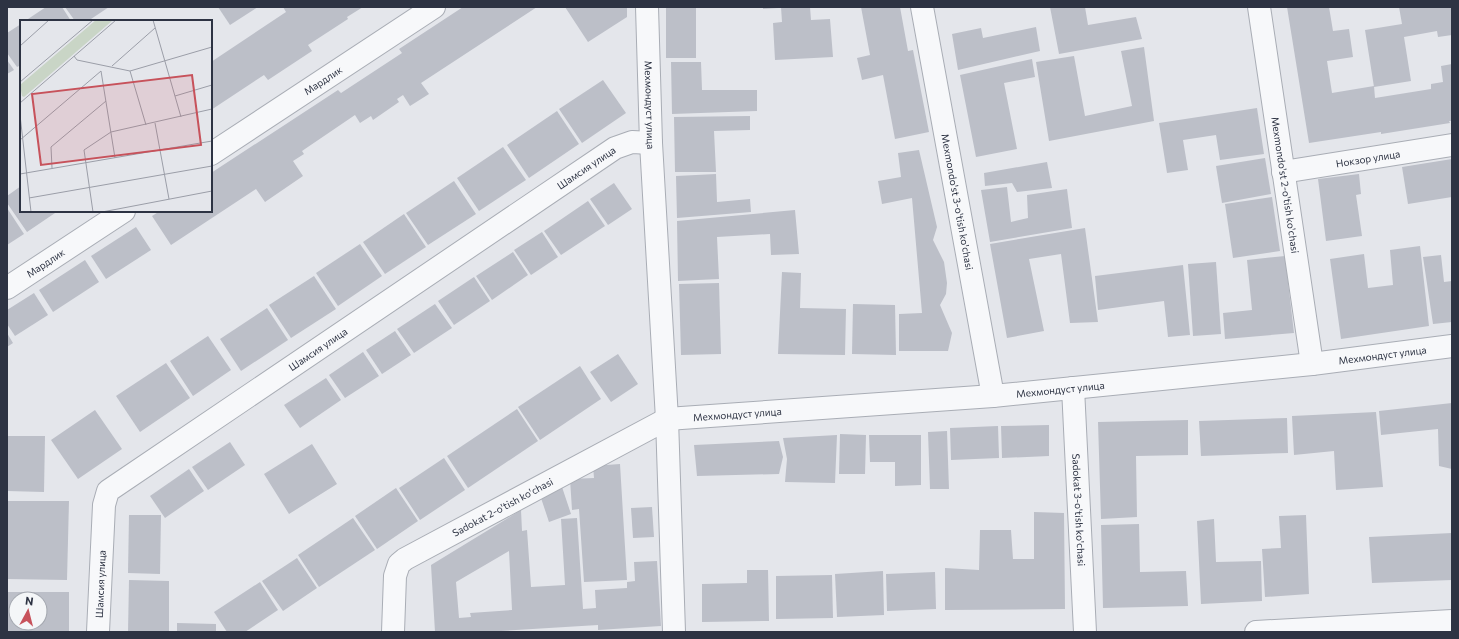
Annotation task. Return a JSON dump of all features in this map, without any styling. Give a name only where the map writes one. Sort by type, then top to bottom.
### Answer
[{"type":"street","name":"Мардлик","points":[[212,153],[434,7]]},
{"type":"street","name":"Мехмондуст улица","points":[[647,7],[651,143],[667,419],[674,632]]},
{"type":"street","name":"Mexmondo'st 3-o'tish ko'chasi","points":[[922,7],[993,396]]},
{"type":"street","name":"Mexmondo'st 2-o'tish ko'chasi","points":[[1259,7],[1312,364]]},
{"type":"street","name":"Шамсия улица","points":[[98,632],[104,505],[108,491],[616,148],[632,142],[651,143]]},
{"type":"street","name":"Нокзор улица","points":[[1283,172],[1452,145]]},
{"type":"street","name":"Мардлик","points":[[7,288],[122,212]]},
{"type":"street","name":"Мехмондуст улица","points":[[667,419],[993,396],[1312,364],[1452,346]]},
{"type":"street","name":"Sadokat 3-o'tish ko'chasi","points":[[1073,388],[1085,632]]},
{"type":"street","name":"Sadokat 2-o'tish ko'chasi","points":[[393,632],[395,576],[399,564],[405,559],[667,419]]},
{"type":"street","points":[[1256,632],[1452,621]]},
{"type":"building","points":[[46,7],[62,7],[70,20],[26,20]]},
{"type":"building","points":[[65,7],[109,7],[90,20],[74,20]]},
{"type":"building","points":[[218,7],[258,7],[230,25]]},
{"type":"building","points":[[283,7],[363,7],[347,17],[348,19],[308,45],[312,51],[268,80],[264,75],[212,109],[212,61],[286,12]]},
{"type":"building","points":[[463,7],[537,7],[421,83],[429,94],[410,106],[403,95],[397,99],[399,102],[373,120],[371,116],[360,123],[355,115],[302,151],[304,154],[293,161],[303,176],[265,202],[256,189],[171,245],[152,216],[158,212],[212,212],[212,172],[338,90],[341,93],[402,53],[399,49]]},
{"type":"building","points":[[565,7],[627,7],[627,17],[588,42]]},
{"type":"building","points":[[666,7],[696,7],[696,58],[666,58]]},
{"type":"building","points":[[763,7],[778,7],[778,8],[763,9]]},
{"type":"building","points":[[781,7],[810,7],[811,20],[830,19],[833,57],[775,60],[773,23],[782,22]]},
{"type":"building","points":[[861,7],[900,7],[908,51],[913,50],[929,132],[895,139],[883,75],[862,80],[857,58],[870,55]]},
{"type":"building","points":[[1050,7],[1085,7],[1088,25],[1136,17],[1142,39],[1059,54]]},
{"type":"building","points":[[1287,7],[1329,7],[1333,31],[1349,29],[1353,57],[1327,61],[1332,93],[1374,86],[1375,98],[1431,89],[1431,84],[1443,82],[1441,66],[1452,64],[1452,121],[1449,121],[1450,123],[1381,134],[1381,132],[1309,143]]},
{"type":"building","points":[[1399,7],[1452,7],[1452,35],[1438,37],[1437,31],[1404,37],[1411,81],[1374,87],[1365,30],[1402,24]]},
{"type":"building","points":[[20,25],[20,66],[17,67],[7,53],[7,33]]},
{"type":"building","points":[[1036,27],[1040,51],[958,70],[952,34],[981,28],[983,38]]},
{"type":"building","points":[[1144,47],[1154,121],[1049,141],[1036,62],[1074,56],[1085,116],[1132,106],[1121,51]]},
{"type":"building","points":[[1032,59],[1035,77],[1004,83],[1017,149],[976,157],[960,75]]},
{"type":"building","points":[[7,60],[14,70],[7,74]]},
{"type":"building","points":[[671,62],[701,62],[702,90],[757,90],[757,111],[672,114]]},
{"type":"building","points":[[603,80],[626,113],[582,143],[559,109]]},
{"type":"building","points":[[1257,108],[1264,154],[1220,160],[1216,135],[1183,140],[1188,170],[1167,173],[1159,123]]},
{"type":"building","points":[[557,111],[579,144],[529,178],[507,145]]},
{"type":"building","points":[[750,116],[750,130],[714,131],[716,172],[675,172],[674,117]]},
{"type":"building","points":[[503,147],[526,180],[479,211],[457,178]]},
{"type":"building","points":[[919,150],[937,227],[933,240],[944,262],[947,283],[946,294],[940,305],[952,333],[948,351],[899,351],[899,314],[922,313],[912,198],[882,204],[878,181],[901,177],[898,153]]},
{"type":"building","points":[[1265,158],[1271,194],[1222,203],[1216,166]]},
{"type":"building","points":[[1452,159],[1452,197],[1408,204],[1402,167]]},
{"type":"building","points":[[1047,162],[1052,188],[1017,192],[1012,183],[985,186],[984,173]]},
{"type":"building","points":[[716,174],[717,202],[750,199],[751,212],[677,218],[676,176]]},
{"type":"building","points":[[1359,174],[1361,194],[1356,195],[1362,236],[1326,241],[1318,179]]},
{"type":"building","points":[[454,181],[476,214],[428,245],[406,213]]},
{"type":"building","points":[[614,183],[632,209],[608,225],[590,199]]},
{"type":"building","points":[[20,187],[20,212],[57,212],[27,232],[7,203],[7,196]]},
{"type":"building","points":[[1007,187],[1011,222],[1028,218],[1027,195],[1067,189],[1072,228],[990,242],[981,190]]},
{"type":"building","points":[[1272,197],[1280,251],[1233,258],[1225,204]]},
{"type":"building","points":[[588,201],[605,226],[561,255],[544,231]]},
{"type":"building","points":[[7,208],[24,234],[7,245]]},
{"type":"building","points":[[795,210],[799,254],[771,255],[770,234],[717,237],[719,279],[678,281],[677,221]]},
{"type":"building","points":[[404,214],[426,247],[385,274],[363,242]]},
{"type":"building","points":[[136,227],[151,250],[106,279],[91,256]]},
{"type":"building","points":[[1085,228],[1098,322],[1070,323],[1061,254],[1029,259],[1044,331],[1007,338],[990,244]]},
{"type":"building","points":[[542,232],[558,257],[531,275],[514,250]]},
{"type":"building","points":[[360,244],[382,276],[338,306],[316,273]]},
{"type":"building","points":[[1420,246],[1429,326],[1341,339],[1330,259],[1364,254],[1368,288],[1393,285],[1390,250]]},
{"type":"building","points":[[513,252],[528,275],[492,300],[476,276]]},
{"type":"building","points":[[1441,255],[1444,282],[1452,281],[1452,322],[1433,324],[1423,257]]},
{"type":"building","points":[[1285,256],[1294,333],[1225,339],[1223,313],[1252,310],[1247,260]]},
{"type":"building","points":[[85,260],[99,282],[53,312],[39,290]]},
{"type":"building","points":[[1216,262],[1221,334],[1193,336],[1188,264]]},
{"type":"building","points":[[1183,265],[1190,335],[1168,337],[1164,301],[1098,310],[1095,276]]},
{"type":"building","points":[[782,272],[801,273],[800,308],[846,309],[845,355],[778,354]]},
{"type":"building","points":[[314,276],[336,309],[291,338],[269,305]]},
{"type":"building","points":[[474,277],[490,301],[454,325],[438,301]]},
{"type":"building","points":[[719,283],[721,354],[681,355],[679,284]]},
{"type":"building","points":[[34,293],[48,315],[15,336],[7,324],[7,310]]},
{"type":"building","points":[[435,304],[452,328],[414,353],[397,329]]},
{"type":"building","points":[[853,304],[895,305],[896,355],[852,354]]},
{"type":"building","points":[[267,308],[288,340],[241,371],[220,339]]},
{"type":"building","points":[[395,331],[411,355],[382,374],[366,350]]},
{"type":"building","points":[[7,333],[13,343],[7,347]]},
{"type":"building","points":[[208,336],[231,370],[193,396],[170,361]]},
{"type":"building","points":[[363,352],[379,376],[345,398],[329,375]]},
{"type":"building","points":[[618,354],[638,384],[611,402],[590,372]]},
{"type":"building","points":[[166,363],[190,398],[140,432],[116,396]]},
{"type":"building","points":[[580,366],[601,399],[540,440],[518,407]]},
{"type":"building","points":[[326,378],[341,400],[300,428],[284,405]]},
{"type":"building","points":[[1452,403],[1452,469],[1439,466],[1438,429],[1381,435],[1379,411]]},
{"type":"building","points":[[517,409],[538,441],[468,488],[447,456]]},
{"type":"building","points":[[95,410],[122,449],[78,479],[51,440]]},
{"type":"building","points":[[1376,412],[1383,487],[1336,490],[1334,451],[1294,455],[1292,416]]},
{"type":"building","points":[[1287,418],[1288,453],[1201,456],[1199,421]]},
{"type":"building","points":[[1188,420],[1188,455],[1136,456],[1137,517],[1101,519],[1098,422]]},
{"type":"building","points":[[1049,425],[1049,456],[1002,458],[1001,426]]},
{"type":"building","points":[[998,426],[999,458],[951,460],[950,428]]},
{"type":"building","points":[[947,431],[949,489],[930,489],[928,432]]},
{"type":"building","points":[[840,434],[866,435],[865,474],[839,474]]},
{"type":"building","points":[[837,435],[835,483],[785,482],[787,459],[783,438]]},
{"type":"building","points":[[869,435],[921,435],[921,485],[895,486],[895,462],[870,462]]},
{"type":"building","points":[[7,436],[45,436],[44,492],[7,491]]},
{"type":"building","points":[[779,441],[783,457],[779,474],[697,476],[694,445]]},
{"type":"building","points":[[230,442],[245,465],[208,490],[192,467]]},
{"type":"building","points":[[312,444],[337,484],[289,514],[264,474]]},
{"type":"building","points":[[444,458],[465,490],[420,520],[399,488]]},
{"type":"building","points":[[620,464],[627,580],[584,582],[579,509],[572,510],[570,479],[594,478],[593,466]]},
{"type":"building","points":[[189,469],[204,491],[165,518],[150,496]]},
{"type":"building","points":[[561,484],[571,514],[549,522],[540,495]]},
{"type":"building","points":[[396,488],[418,521],[377,549],[355,516]]},
{"type":"building","points":[[7,501],[69,501],[67,580],[7,579]]},
{"type":"building","points":[[652,507],[654,537],[633,538],[631,508]]},
{"type":"building","points":[[521,510],[522,531],[527,530],[531,587],[565,585],[561,519],[577,518],[583,609],[596,608],[595,590],[627,588],[627,582],[635,581],[634,562],[657,561],[661,626],[598,630],[598,625],[484,632],[435,632],[431,565]],"holes":[[[509,551],[512,610],[470,613],[471,617],[459,618],[456,582]]]},
{"type":"building","points":[[1034,512],[1064,513],[1065,609],[945,610],[945,568],[979,570],[980,530],[1011,530],[1013,559],[1034,559]]},
{"type":"building","points":[[129,515],[161,515],[160,574],[128,573]]},
{"type":"building","points":[[1306,515],[1309,594],[1265,597],[1262,549],[1281,548],[1279,516]]},
{"type":"building","points":[[353,518],[375,550],[319,587],[298,555]]},
{"type":"building","points":[[1214,519],[1216,562],[1261,561],[1262,601],[1201,604],[1197,521]]},
{"type":"building","points":[[1139,524],[1140,572],[1186,571],[1188,606],[1103,608],[1101,525]]},
{"type":"building","points":[[1452,533],[1452,580],[1372,583],[1369,537]]},
{"type":"building","points":[[297,558],[317,588],[283,611],[262,581]]},
{"type":"building","points":[[747,570],[768,570],[769,621],[702,622],[702,584],[747,583]]},
{"type":"building","points":[[883,571],[884,615],[837,617],[835,574]]},
{"type":"building","points":[[935,572],[936,609],[887,611],[886,574]]},
{"type":"building","points":[[832,575],[833,618],[776,619],[776,576]]},
{"type":"building","points":[[129,580],[169,581],[169,632],[128,632]]},
{"type":"building","points":[[260,582],[278,610],[245,632],[227,632],[214,612]]},
{"type":"building","points":[[7,592],[8,631],[48,631],[48,592],[69,592],[69,632],[7,632]]},
{"type":"building","points":[[177,623],[216,624],[216,632],[177,632]]}]
